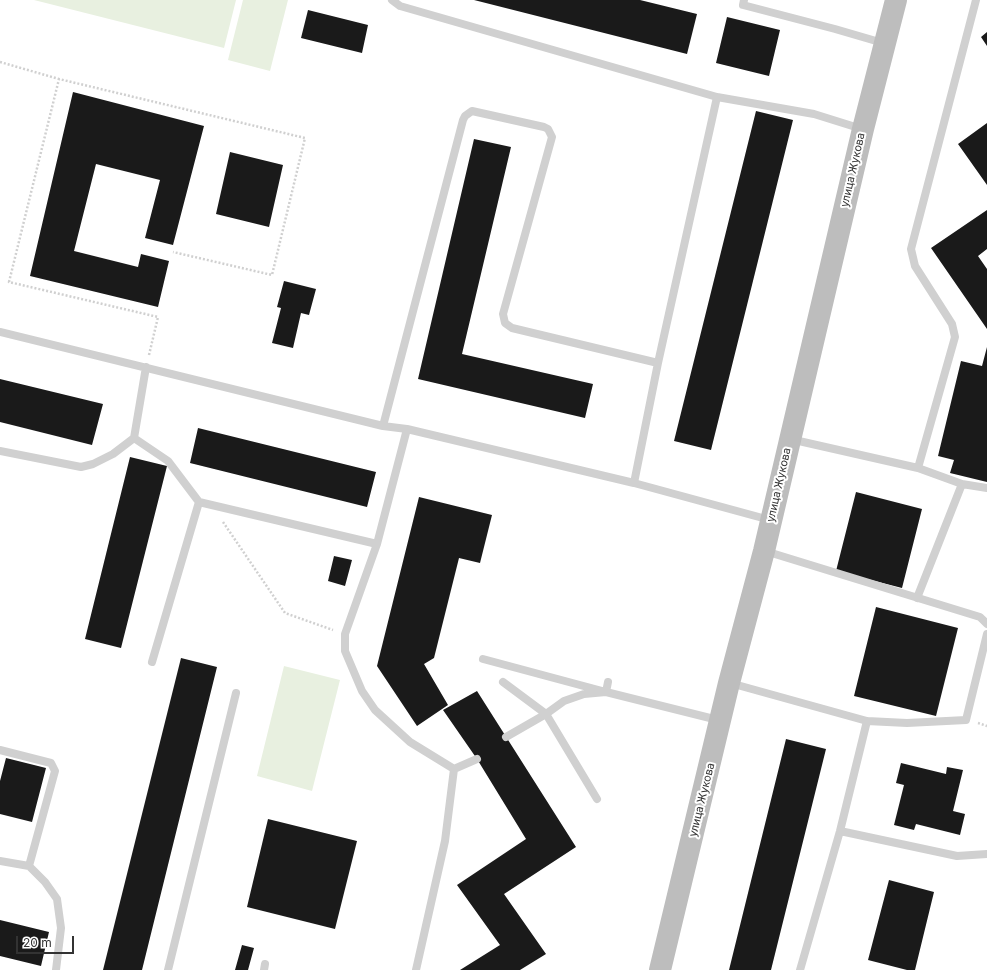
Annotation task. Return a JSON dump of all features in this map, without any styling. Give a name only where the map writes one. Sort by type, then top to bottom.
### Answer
[{"type":"street","name":"улица Жукова","points":[[660,970],[729,683],[764,551],[789,439],[863,129],[896,0]]},
{"type":"lane","points":[[392,0],[400,6],[717,97],[814,114],[863,129]]},
{"type":"lane","points":[[744,0],[743,5],[835,29],[884,44]]},
{"type":"lane","points":[[918,468],[955,338],[952,324],[915,266],[911,249],[976,0]]},
{"type":"lane","points":[[634,483],[658,364],[717,97]]},
{"type":"lane","points":[[383,426],[463,120],[465,116],[472,111],[544,128],[548,130],[552,137],[503,314],[505,323],[512,328],[658,364]]},
{"type":"lane","points":[[0,332],[383,426],[407,429],[634,483],[771,520]]},
{"type":"lane","points":[[0,451],[75,466],[87,466],[113,454],[134,438],[146,367]]},
{"type":"lane","points":[[407,429],[377,544],[344,634],[344,652],[351,671],[375,710],[410,742],[454,769]]},
{"type":"lane","points":[[134,438],[168,461],[199,502],[377,544]]},
{"type":"lane","points":[[789,439],[918,468],[962,484],[987,488]]},
{"type":"lane","points":[[916,598],[962,484]]},
{"type":"lane","points":[[152,662],[199,502]]},
{"type":"lane","points":[[764,551],[980,617],[987,624]]},
{"type":"lane","points":[[729,683],[867,721],[907,723],[966,720],[987,634]]},
{"type":"lane","points":[[482,659],[606,692],[721,720]]},
{"type":"lane","points":[[504,682],[546,714],[597,799]]},
{"type":"lane","points":[[606,692],[608,682]]},
{"type":"lane","points":[[506,737],[546,714],[564,701],[584,694],[606,692]]},
{"type":"lane","points":[[168,970],[236,693]]},
{"type":"lane","points":[[800,970],[840,831],[867,721]]},
{"type":"lane","points":[[0,750],[51,763],[55,771],[29,866]]},
{"type":"lane","points":[[454,769],[477,759]]},
{"type":"lane","points":[[416,970],[445,841],[454,769]]},
{"type":"lane","points":[[840,831],[957,856],[987,854]]},
{"type":"lane","points":[[0,861],[29,866],[45,882],[57,899],[61,928],[56,970]]},
{"type":"path","points":[[0,62],[58,79],[305,138],[272,275],[173,252]]},
{"type":"path","points":[[58,79],[9,282],[158,317],[146,367]]},
{"type":"path","points":[[208,504],[218,516],[285,613],[344,634]]},
{"type":"green space","points":[[34,0],[236,0],[224,48]]},
{"type":"green space","points":[[243,0],[288,0],[270,71],[228,60]]},
{"type":"green space","points":[[284,666],[340,680],[312,791],[257,776]]},
{"type":"building","points":[[474,0],[640,0],[697,14],[687,54]]},
{"type":"building","points":[[308,10],[368,25],[362,53],[301,38]]},
{"type":"building","points":[[727,17],[780,30],[769,76],[716,63]]},
{"type":"building","points":[[987,32],[987,46],[981,37]]},
{"type":"building","points":[[73,92],[204,126],[173,245],[145,238],[160,180],[96,164],[74,251],[138,267],[141,254],[169,261],[158,307],[30,276]]},
{"type":"building","points":[[756,111],[793,120],[711,450],[674,441]]},
{"type":"building","points":[[987,123],[987,185],[958,144]]},
{"type":"building","points":[[474,139],[511,147],[462,354],[593,384],[585,418],[418,379]]},
{"type":"building","points":[[230,152],[283,165],[269,227],[216,214]]},
{"type":"building","points":[[987,210],[987,249],[978,256],[987,269],[987,329],[931,248]]},
{"type":"building","points":[[284,281],[316,289],[309,315],[301,313],[293,348],[272,343],[281,308],[277,307]]},
{"type":"building","points":[[987,347],[987,482],[950,473],[954,460],[938,456],[961,361],[982,366]]},
{"type":"building","points":[[0,379],[103,404],[92,445],[0,422]]},
{"type":"building","points":[[198,428],[376,472],[367,507],[190,463]]},
{"type":"building","points":[[130,457],[167,466],[121,648],[85,639]]},
{"type":"building","points":[[856,492],[922,509],[902,588],[836,571]]},
{"type":"building","points":[[419,497],[492,515],[480,563],[459,558],[434,658],[424,664],[448,705],[417,726],[377,666]]},
{"type":"building","points":[[334,556],[352,560],[345,586],[328,581]]},
{"type":"building","points":[[876,607],[958,628],[936,716],[854,696]]},
{"type":"building","points":[[181,658],[217,667],[142,970],[103,970]]},
{"type":"building","points":[[477,691],[576,847],[504,894],[546,954],[520,970],[460,970],[500,945],[457,885],[526,839],[477,759],[443,710]]},
{"type":"building","points":[[786,739],[826,749],[771,970],[729,970]]},
{"type":"building","points":[[6,758],[46,768],[32,822],[0,814],[0,781]]},
{"type":"building","points":[[901,763],[946,774],[947,767],[963,770],[953,811],[965,814],[960,835],[916,824],[914,830],[894,825],[904,785],[896,783]]},
{"type":"building","points":[[268,819],[357,841],[335,929],[247,907]]},
{"type":"building","points":[[889,880],[934,892],[915,970],[907,970],[868,960]]},
{"type":"building","points":[[0,920],[49,932],[41,966],[0,956]]},
{"type":"building","points":[[242,945],[254,948],[248,970],[235,970]]}]
